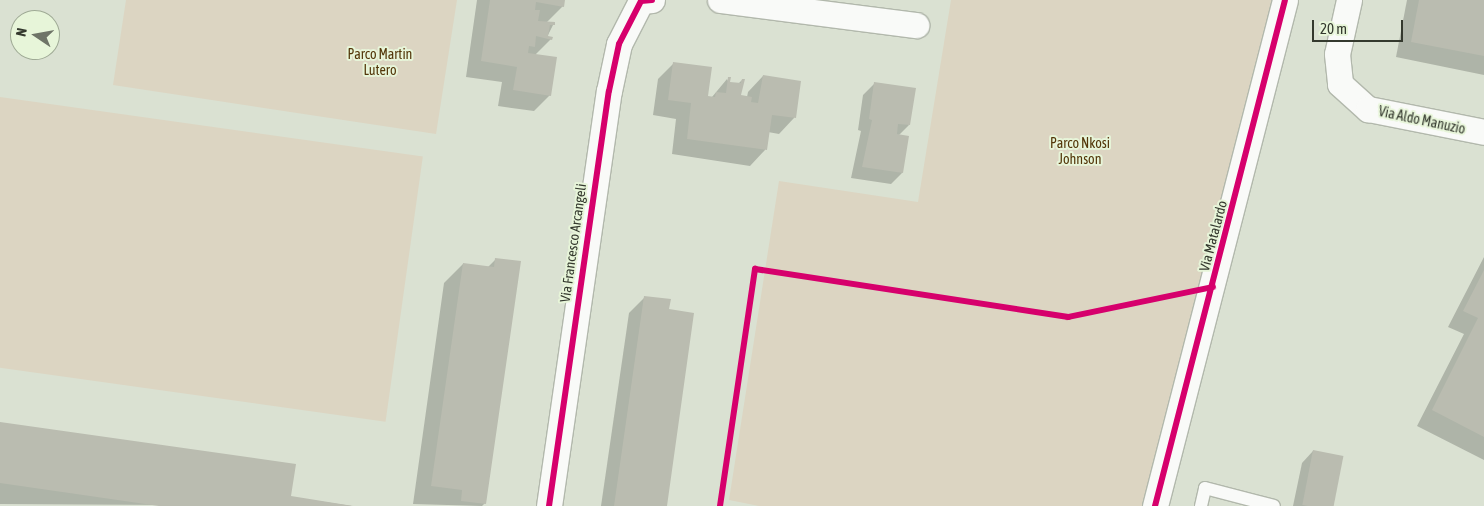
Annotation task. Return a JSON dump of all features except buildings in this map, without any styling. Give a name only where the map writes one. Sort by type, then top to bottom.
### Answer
[{"type":"street","name":"Via Francesco Arcangeli","points":[[549,506],[609,91],[619,44],[641,1],[652,0]]},
{"type":"street","points":[[720,0],[916,25]]},
{"type":"street","name":"Via Matalardo","points":[[1155,506],[1285,0]]},
{"type":"street","name":"Via Aldo Manuzio","points":[[1349,0],[1337,54],[1340,84],[1368,109],[1484,132]]},
{"type":"lane","points":[[1201,506],[1205,488],[1274,506]]},
{"type":"green space","name":"Parco Martin Lutero","points":[[126,0],[457,0],[436,134],[113,85]]},
{"type":"green space","name":"Parco Nkosi Johnson","points":[[951,0],[1274,0],[1143,506],[759,506],[729,500],[779,181],[918,202]]},
{"type":"green space","points":[[0,97],[423,156],[386,422],[0,368]]},
{"type":"cycle path","points":[[549,506],[609,91],[619,44],[641,1],[652,0]]},
{"type":"cycle path","points":[[1155,506],[1285,0]]},
{"type":"cycle path","points":[[720,506],[755,269],[1068,317],[1213,287]]}]
